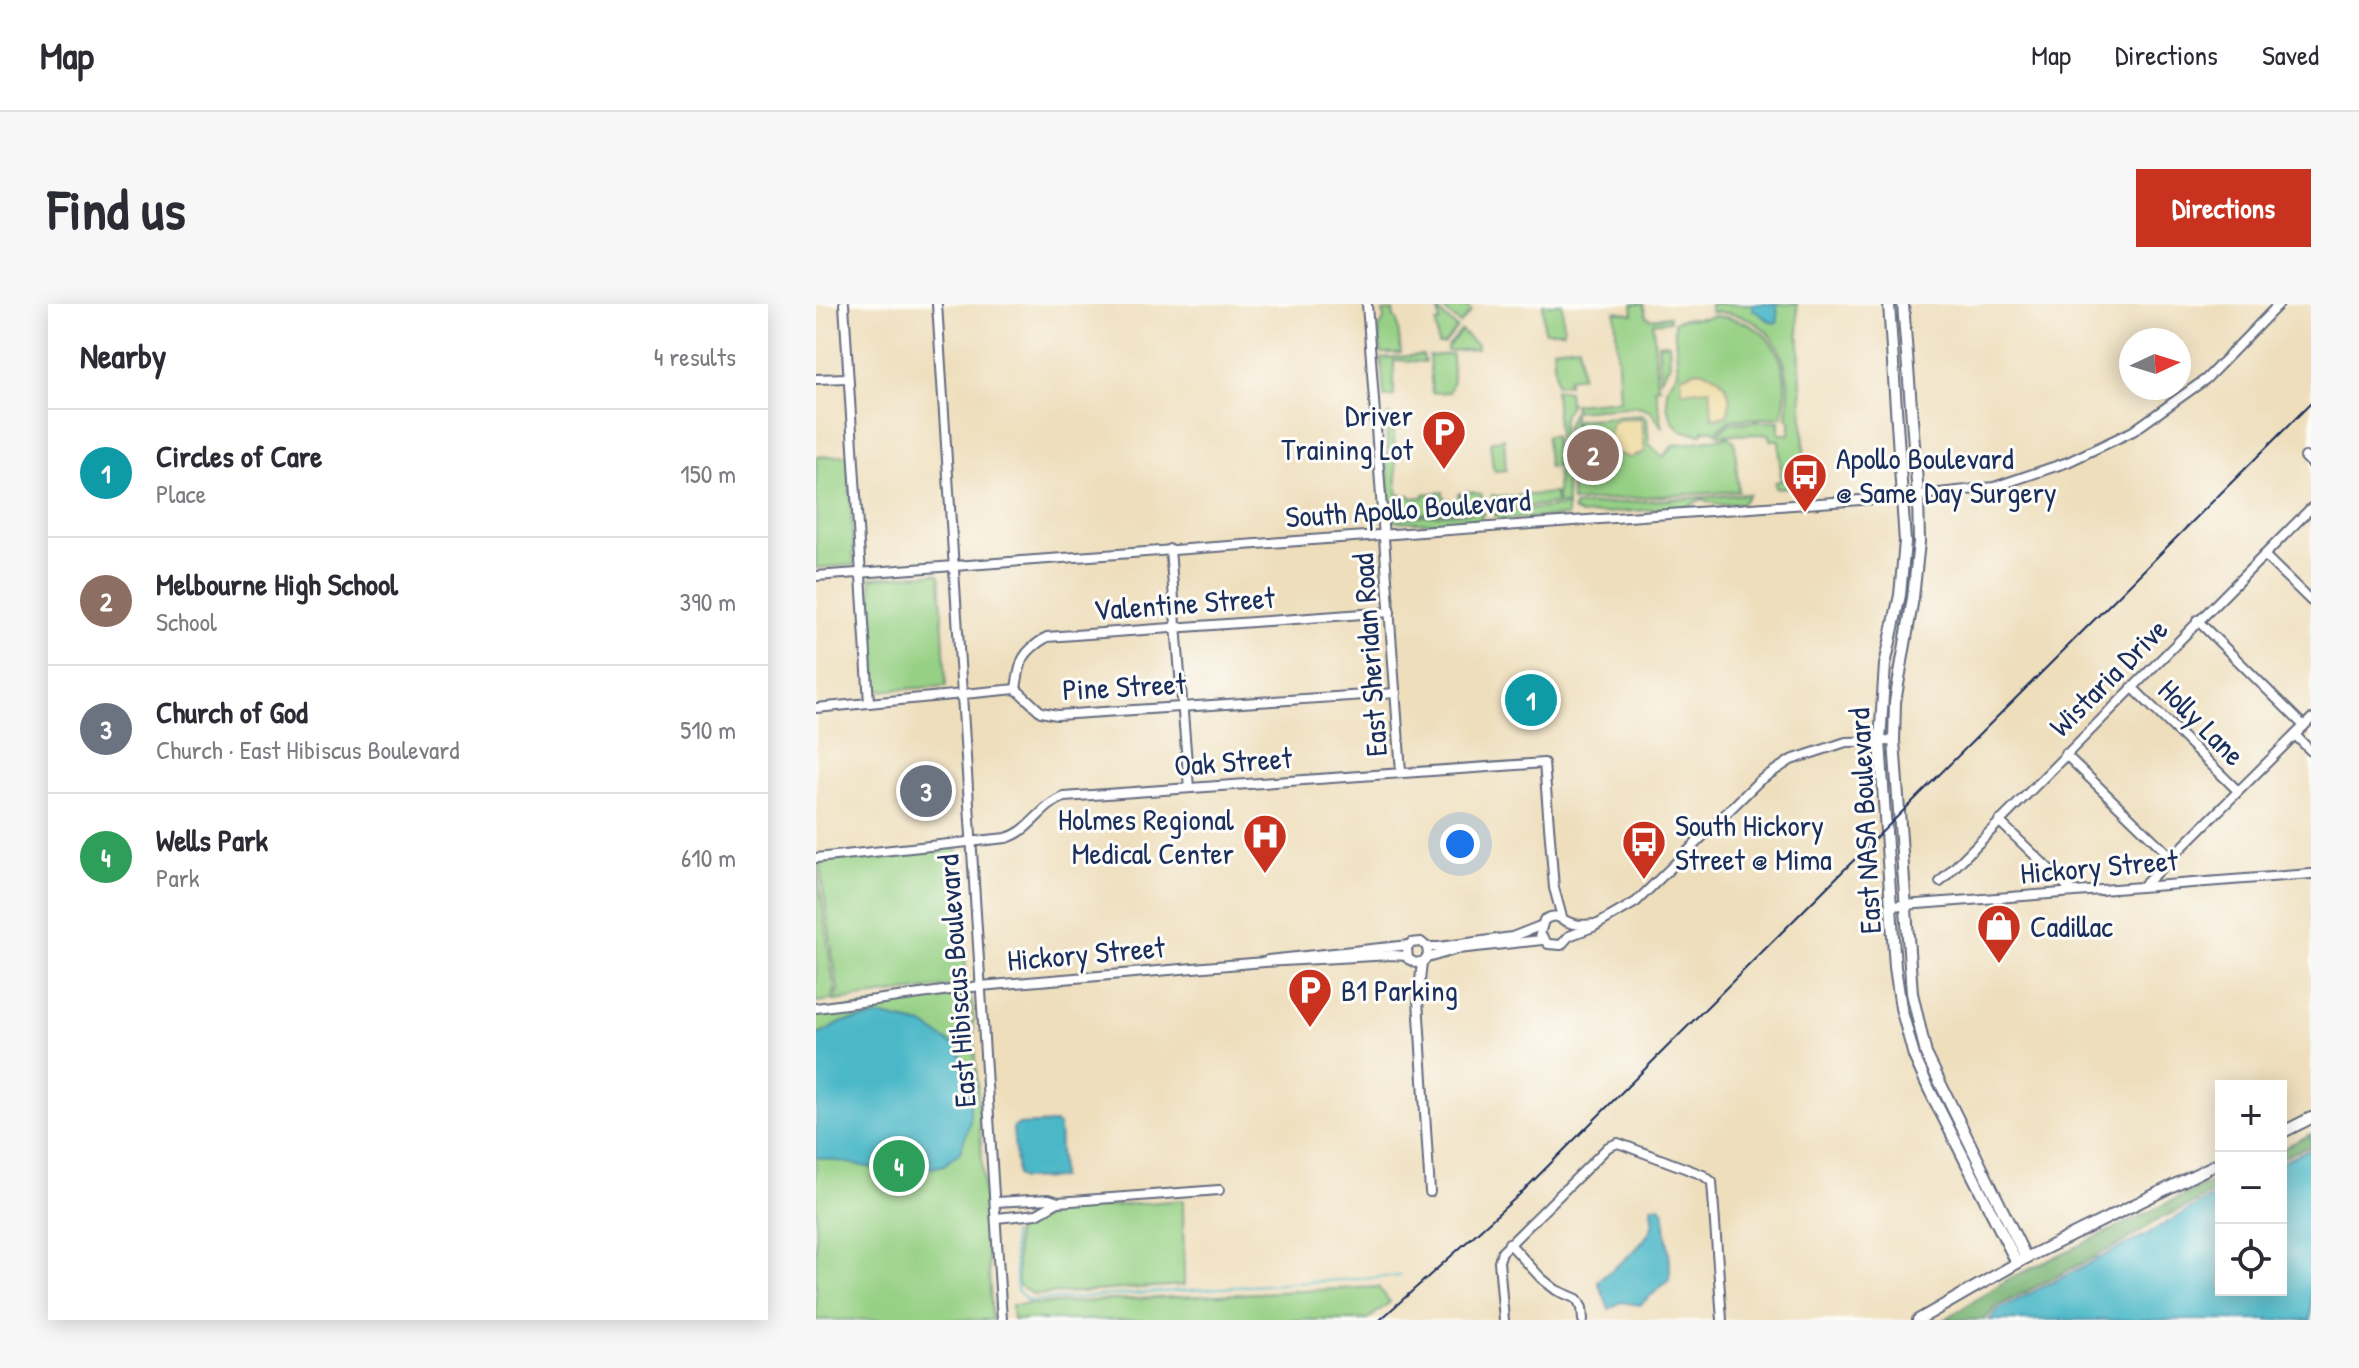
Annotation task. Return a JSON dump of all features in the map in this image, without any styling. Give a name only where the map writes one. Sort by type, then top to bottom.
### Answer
[{"type":"main road","name":"East NASA Boulevard","points":[[1889,304],[1905,542],[1900,595],[1885,665],[1880,741],[1901,1008],[1914,1056],[2022,1261]]},
{"type":"main road","name":"East NASA Boulevard","points":[[1903,304],[1919,542],[1913,598],[1899,673],[1894,741],[1912,993],[1926,1054],[2022,1261]]},
{"type":"main road","points":[[1900,595],[1913,598]]},
{"type":"main road","points":[[2287,1130],[2311,1118]]},
{"type":"main road","points":[[1918,1320],[2022,1261],[2215,1165]]},
{"type":"street","points":[[844,304],[869,703]]},
{"type":"street","name":"East Hibiscus Boulevard","points":[[937,304],[1002,1320]]},
{"type":"street","name":"East Sheridan Road","points":[[1367,304],[1401,772]]},
{"type":"street","name":"South Apollo Boulevard","points":[[816,576],[1918,496],[1994,487],[2068,462],[2133,431],[2206,379],[2279,304]]},
{"type":"street","points":[[816,379],[847,378]]},
{"type":"street","name":"Wistaria Drive","points":[[1940,882],[2311,508]]},
{"type":"street","points":[[1170,549],[1189,788]]},
{"type":"street","points":[[2264,555],[2311,601]]},
{"type":"street","name":"Valentine Street","points":[[1016,689],[1019,665],[1029,648],[1047,637],[1390,612]]},
{"type":"street","points":[[2143,886],[2308,722],[2197,620]]},
{"type":"street","name":"Holly Lane","points":[[2132,687],[2238,791]]},
{"type":"street","points":[[816,708],[1016,689]]},
{"type":"street","name":"Pine Street","points":[[1016,689],[1041,712],[1057,715],[1396,693]]},
{"type":"street","points":[[2295,735],[2311,751]]},
{"type":"street","points":[[1425,960],[1458,949],[1542,940],[1557,946],[1569,936],[1616,915],[1637,901],[1759,781],[1791,760],[1842,743],[1894,741]]},
{"type":"street","points":[[2065,754],[2171,857]]},
{"type":"street","name":"Oak Street","points":[[816,858],[1016,836],[1050,802],[1064,797],[1544,763],[1554,888],[1547,917]]},
{"type":"street","points":[[1999,821],[2073,892]]},
{"type":"street","name":"Hickory Street","points":[[1891,906],[2311,874]]},
{"type":"street","name":"Oak Street","points":[[1554,888],[1565,919]]},
{"type":"street","points":[[1418,993],[1427,947],[1512,937],[1540,926],[1547,917],[1580,925],[1595,924]]},
{"type":"street","points":[[1565,919],[1569,936]]},
{"type":"street","points":[[1540,926],[1542,940]]},
{"type":"street","name":"Hickory Street","points":[[816,1008],[980,986],[1335,956],[1421,942],[1427,947]]},
{"type":"street","points":[[1409,945],[1408,958],[1418,993],[1430,1192]]},
{"type":"street","name":"Hickory Street","points":[[1335,956],[1392,955],[1425,960]]},
{"type":"street","points":[[1504,1320],[1499,1261],[1509,1243],[1608,1147],[1618,1143],[1703,1175],[1712,1182],[1722,1320]]},
{"type":"street","points":[[996,1202],[1049,1199],[1058,1202],[1219,1190]]},
{"type":"street","points":[[996,1218],[1037,1214],[1058,1202]]},
{"type":"street","points":[[1509,1243],[1541,1278],[1556,1290],[1577,1299],[1583,1320]]},
{"type":"green space","points":[[1543,304],[1562,304],[1564,331],[1544,331]]},
{"type":"green space","points":[[1632,304],[1643,304],[1646,316],[1651,319],[1669,316],[1670,321],[1653,323],[1657,384],[1660,387],[1655,388],[1663,428],[1650,410],[1638,406],[1574,411],[1574,404],[1620,400],[1615,311],[1633,314]]},
{"type":"green space","points":[[1710,304],[1797,304],[1806,486],[1775,488],[1775,482],[1781,481],[1779,440],[1770,440],[1769,434],[1719,435],[1730,423],[1779,421],[1779,434],[1790,434],[1790,420],[1787,418],[1787,377],[1776,343],[1765,330],[1750,320],[1710,312]]},
{"type":"green space","points":[[1467,306],[1471,311],[1460,324],[1442,308]]},
{"type":"green space","points":[[1393,311],[1401,353],[1381,353],[1379,329],[1384,320],[1383,312]]},
{"type":"green space","points":[[1438,311],[1457,328],[1444,344],[1438,344]]},
{"type":"green space","points":[[1713,316],[1750,325],[1774,347],[1785,378],[1782,417],[1730,420],[1715,432],[1703,430],[1703,434],[1682,431],[1673,422],[1667,406],[1667,388],[1678,372],[1674,322]]},
{"type":"green space","points":[[1461,331],[1477,345],[1477,349],[1447,351],[1447,347]]},
{"type":"green space","points":[[1669,343],[1670,364],[1660,379],[1658,344]]},
{"type":"green space","points":[[1579,345],[1581,376],[1568,378],[1568,384],[1556,384],[1553,348]]},
{"type":"green space","points":[[1452,354],[1453,380],[1449,392],[1432,393],[1429,356]]},
{"type":"green space","points":[[1423,355],[1425,362],[1394,360],[1394,396],[1384,397],[1381,358]]},
{"type":"green space","points":[[1555,389],[1568,391],[1571,403],[1562,424],[1567,504],[1557,504]]},
{"type":"green space","points":[[1573,411],[1573,432],[1576,420],[1643,415],[1647,419],[1649,444],[1663,457],[1674,445],[1729,437],[1735,442],[1738,491],[1572,502],[1566,427]]},
{"type":"green space","points":[[1389,415],[1393,419],[1399,517],[1484,512],[1479,521],[1459,524],[1393,521],[1386,455],[1386,418]]},
{"type":"green space","points":[[1546,436],[1554,436],[1556,467],[1548,467]]},
{"type":"green space","points":[[1504,438],[1506,470],[1495,471],[1490,442]]},
{"type":"green space","points":[[848,455],[854,565],[816,568],[816,457]]},
{"type":"green space","points":[[1466,491],[1481,494],[1484,509],[1402,515],[1400,495],[1410,495],[1411,498],[1443,492],[1444,499],[1449,499],[1450,503],[1458,502],[1458,494],[1461,493],[1461,498],[1466,498]]},
{"type":"green space","points":[[1555,493],[1556,504],[1492,509],[1492,495]]},
{"type":"green space","points":[[1749,494],[1742,503],[1718,505],[1702,499],[1686,507],[1581,515],[1573,511],[1574,506]]},
{"type":"green space","points":[[1567,506],[1567,516],[1499,520],[1493,513]]},
{"type":"green space","points":[[936,573],[940,576],[946,686],[877,691],[871,578]]},
{"type":"green space","points":[[957,847],[967,984],[834,1001],[838,990],[819,861]]},
{"type":"green space","points":[[816,863],[835,991],[831,1000],[816,1002]]},
{"type":"green space","points":[[969,995],[972,1001],[992,1320],[816,1320],[816,1013]]},
{"type":"green space","points":[[2311,1134],[2311,1148],[2287,1155],[2287,1146]]},
{"type":"green space","points":[[2215,1180],[2215,1191],[1998,1306],[1984,1320],[1944,1320],[2007,1280]]},
{"type":"green space","points":[[1183,1200],[1184,1285],[1034,1295],[1018,1285],[1015,1225],[1034,1223],[1060,1210]]},
{"type":"green space","points":[[1378,1287],[1390,1302],[1367,1320],[1013,1320],[1012,1305]]},
{"type":"sand","points":[[1697,370],[1714,375],[1725,385],[1729,399],[1727,416],[1712,418],[1710,389],[1682,392],[1681,376]]},
{"type":"sand","points":[[1642,418],[1645,452],[1630,458],[1616,453],[1608,437],[1612,423]]},
{"type":"water","points":[[1752,304],[1777,304],[1778,322],[1773,323],[1752,309]]},
{"type":"water","points":[[882,1016],[923,1025],[958,1048],[970,1077],[970,1122],[960,1152],[944,1165],[932,1168],[923,1165],[894,1172],[816,1157],[816,1036],[843,1022]]},
{"type":"water","points":[[1018,1125],[1059,1125],[1061,1178],[1021,1179],[1017,1176],[1013,1128]]},
{"type":"water","points":[[2311,1151],[2311,1320],[1989,1320],[1999,1309],[2143,1236],[2215,1195],[2215,1296],[2287,1296],[2287,1159]]},
{"type":"water","points":[[1651,1206],[1660,1206],[1664,1211],[1669,1280],[1640,1305],[1621,1302],[1609,1309],[1598,1281],[1647,1236],[1652,1227]]},
{"type":"waterway","points":[[1012,1233],[1017,1290],[1027,1301],[1400,1276]]},
{"type":"railway","points":[[1380,1320],[1519,1195],[2311,403]]},
{"type":"place","name":"Melbourne High School","points":[[1593,455]]},
{"type":"place","name":"Driver Training Lot","points":[[1444,471]]},
{"type":"place","name":"Apollo Boulevard @ Same Day Surgery","points":[[1805,514]]},
{"type":"place","name":"Circles of Care","points":[[1531,700]]},
{"type":"place","name":"Church of God","points":[[926,791]]},
{"type":"place","name":"Holmes Regional Medical Center","points":[[1265,875]]},
{"type":"place","name":"South Hickory Street @ Mima","points":[[1644,881]]},
{"type":"place","name":"Cadillac","points":[[1999,965]]},
{"type":"place","name":"B1 Parking","points":[[1310,1029]]},
{"type":"place","name":"Wells Park","points":[[899,1166]]}]
